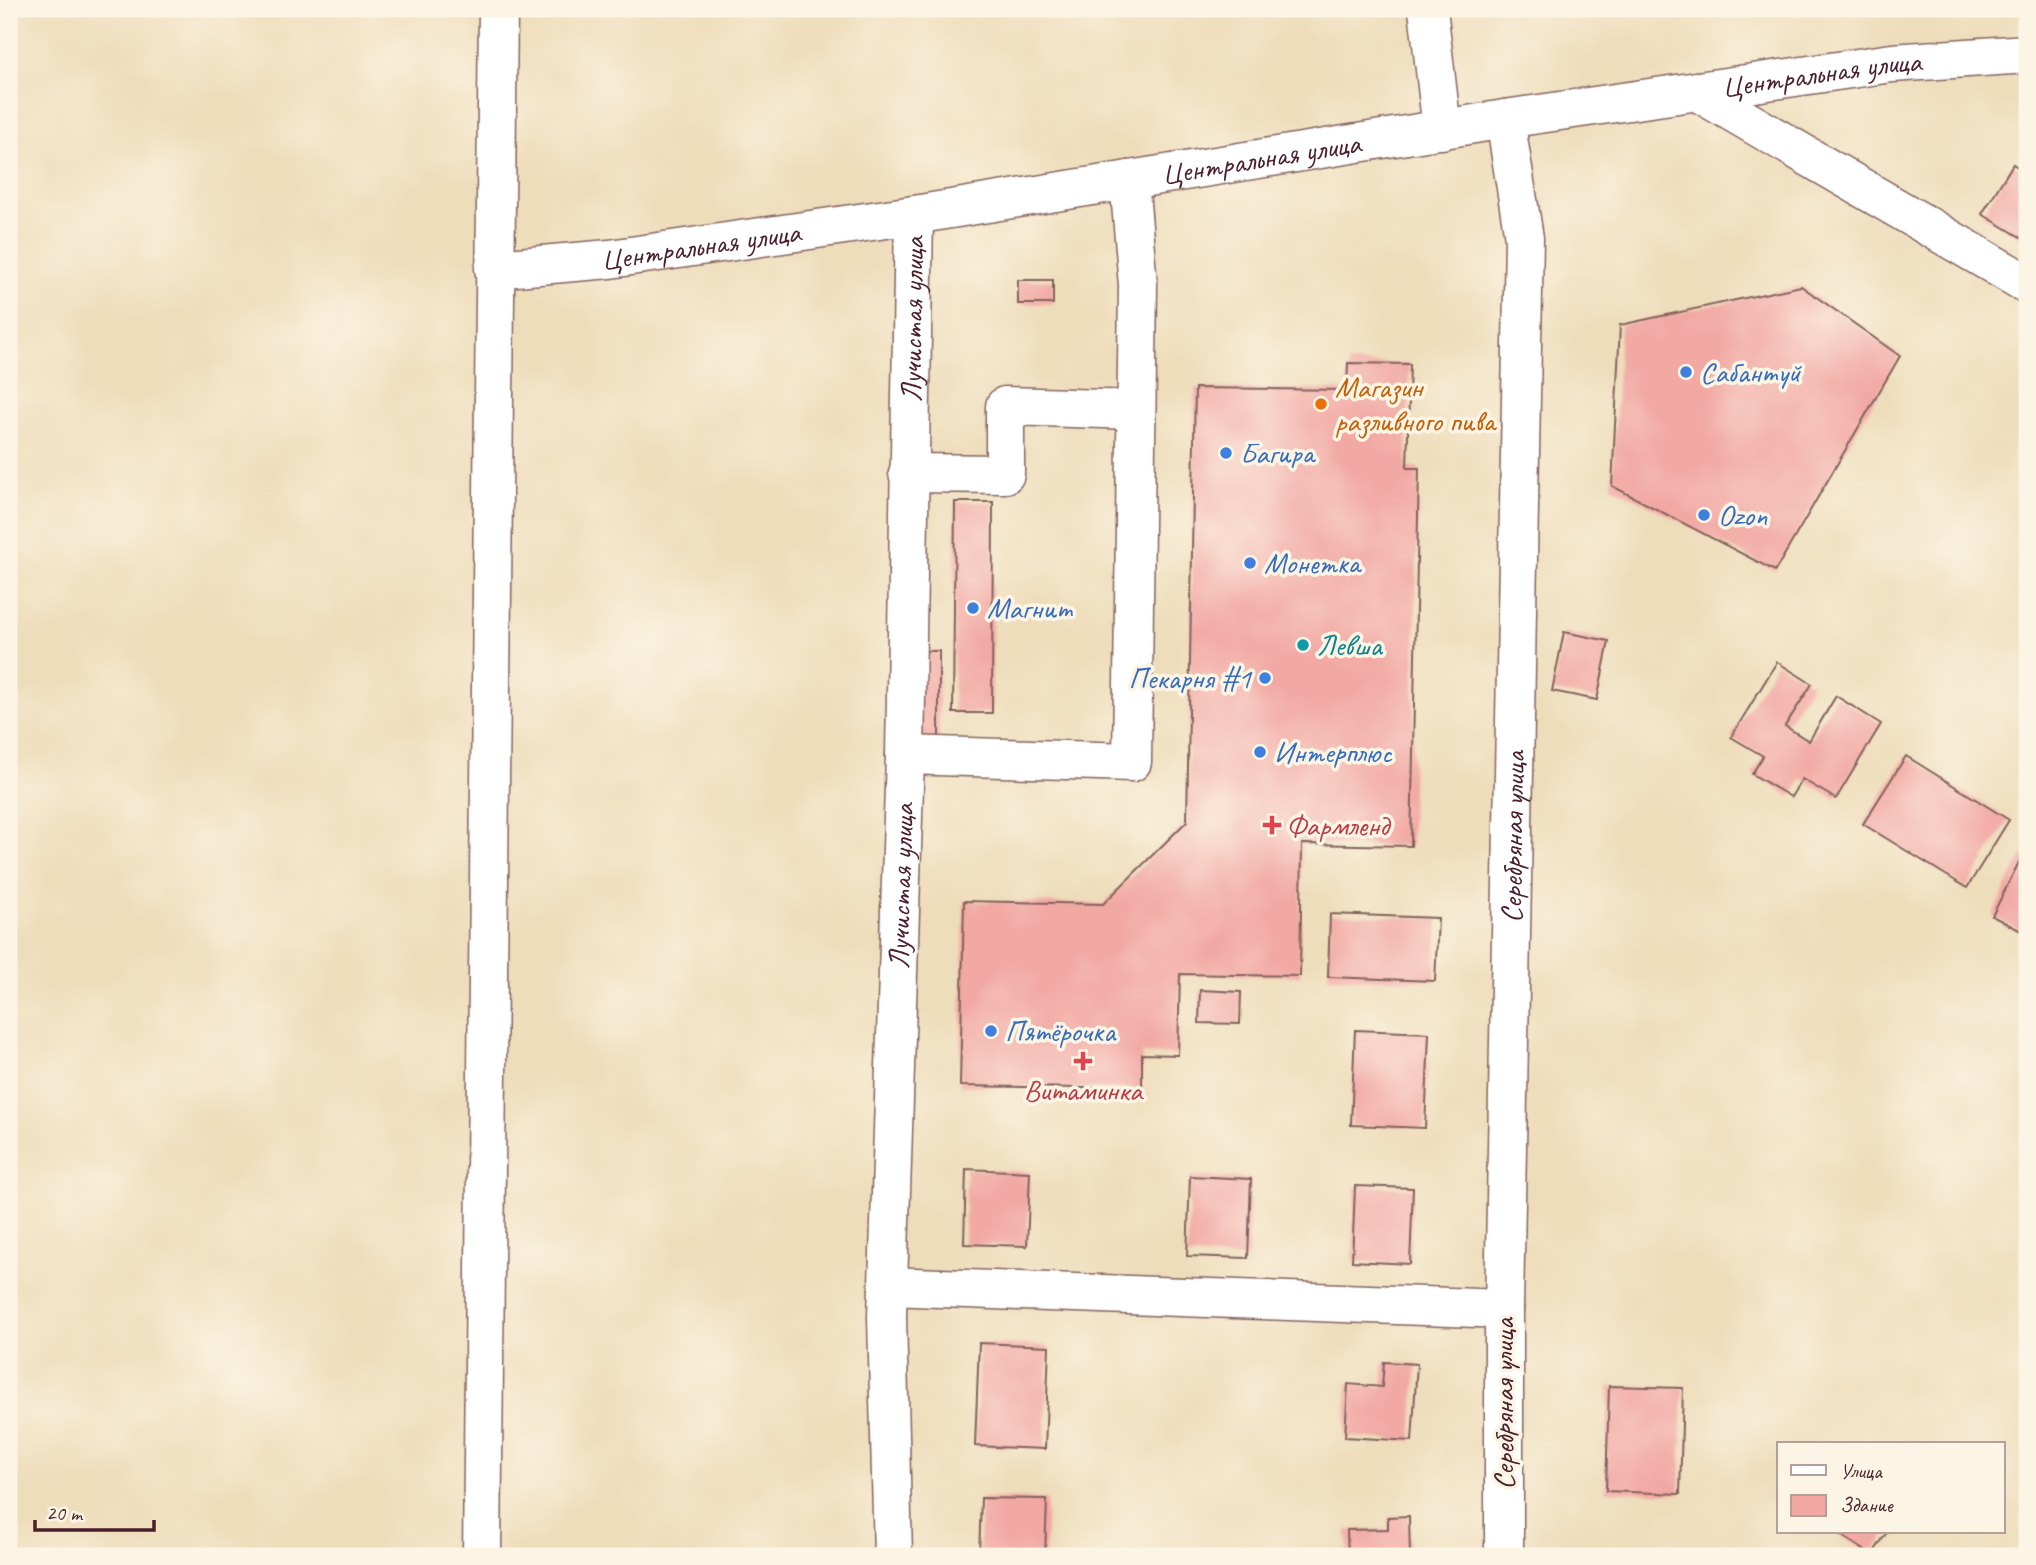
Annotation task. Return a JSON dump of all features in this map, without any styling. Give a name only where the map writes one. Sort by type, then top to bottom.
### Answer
[{"type":"street","points":[[482,1556],[498,9]]},
{"type":"street","points":[[1428,9],[1443,130]]},
{"type":"street","name":"Центральная улица","points":[[494,269],[610,259],[914,215],[1505,119],[1892,63],[2027,54]]},
{"type":"street","points":[[1696,91],[2027,284]]},
{"type":"street","name":"Серебряная улица","points":[[1504,1556],[1504,1309],[1524,264],[1524,238],[1505,119]]},
{"type":"street","points":[[905,755],[1132,762],[1138,285],[1129,180]]},
{"type":"street","name":"Лучистая улица","points":[[893,1556],[888,1286],[905,755],[914,215]]},
{"type":"street","points":[[908,473],[1005,474],[1005,406],[1135,410]]},
{"type":"street","points":[[888,1286],[1504,1309]]},
{"type":"building","points":[[2013,164],[2027,173],[2027,241],[1982,214]]},
{"type":"building","points":[[1018,280],[1053,280],[1053,304],[1018,304]]},
{"type":"building","points":[[1801,286],[1900,356],[1775,571],[1612,486],[1620,325]]},
{"type":"building","name":"Левша","points":[[1348,363],[1410,364],[1407,468],[1419,468],[1411,846],[1302,844],[1300,976],[1180,974],[1178,1055],[1142,1054],[1142,1089],[960,1086],[964,901],[1103,904],[1187,821],[1195,388],[1347,390]]},
{"type":"building","name":"Магнит","points":[[955,502],[993,502],[992,713],[953,713]]},
{"type":"building","points":[[1564,632],[1609,641],[1597,700],[1552,691]]},
{"type":"building","points":[[917,651],[939,651],[939,739],[917,739]]},
{"type":"building","points":[[1777,662],[1812,684],[1785,726],[1809,741],[1836,696],[1881,724],[1836,799],[1802,779],[1791,797],[1752,774],[1763,756],[1731,737]]},
{"type":"building","points":[[1906,756],[2009,820],[1967,888],[1863,824]]},
{"type":"building","points":[[2027,846],[2027,934],[1992,916]]},
{"type":"building","points":[[1330,914],[1438,918],[1435,981],[1328,977]]},
{"type":"building","points":[[1200,990],[1241,992],[1240,1024],[1199,1023]]},
{"type":"building","points":[[1355,1030],[1429,1033],[1425,1128],[1351,1125]]},
{"type":"building","points":[[966,1169],[1030,1172],[1027,1246],[964,1244]]},
{"type":"building","points":[[1190,1176],[1251,1179],[1248,1258],[1187,1256]]},
{"type":"building","points":[[1355,1186],[1413,1188],[1410,1264],[1352,1261]]},
{"type":"building","points":[[979,1343],[1049,1346],[1045,1449],[975,1446]]},
{"type":"building","points":[[1384,1362],[1417,1364],[1412,1441],[1345,1437],[1348,1384],[1382,1387]]},
{"type":"building","points":[[1609,1386],[1683,1388],[1680,1494],[1606,1491]]},
{"type":"building","points":[[981,1498],[1047,1499],[1045,1556],[979,1556]]},
{"type":"building","points":[[1409,1516],[1410,1556],[1348,1556],[1347,1530],[1388,1529],[1388,1517]]},
{"type":"building","points":[[1839,1534],[1886,1534],[1872,1555]]},
{"type":"place","name":"Сабантуй","points":[[1686,372]]},
{"type":"place","name":"Магазин разливного пива","points":[[1321,404]]},
{"type":"place","name":"Багира","points":[[1226,453]]},
{"type":"place","name":"Ozon","points":[[1704,515]]},
{"type":"place","name":"Монетка","points":[[1250,563]]},
{"type":"place","name":"Магнит","points":[[973,608]]},
{"type":"place","name":"Левша","points":[[1303,645]]},
{"type":"place","name":"Пекарня #1","points":[[1265,678]]},
{"type":"place","name":"Интерплюс","points":[[1260,752]]},
{"type":"place","name":"Фармленд","points":[[1272,825]]},
{"type":"place","name":"Пятёрочка","points":[[991,1031]]},
{"type":"place","name":"Витаминка","points":[[1083,1061]]}]
